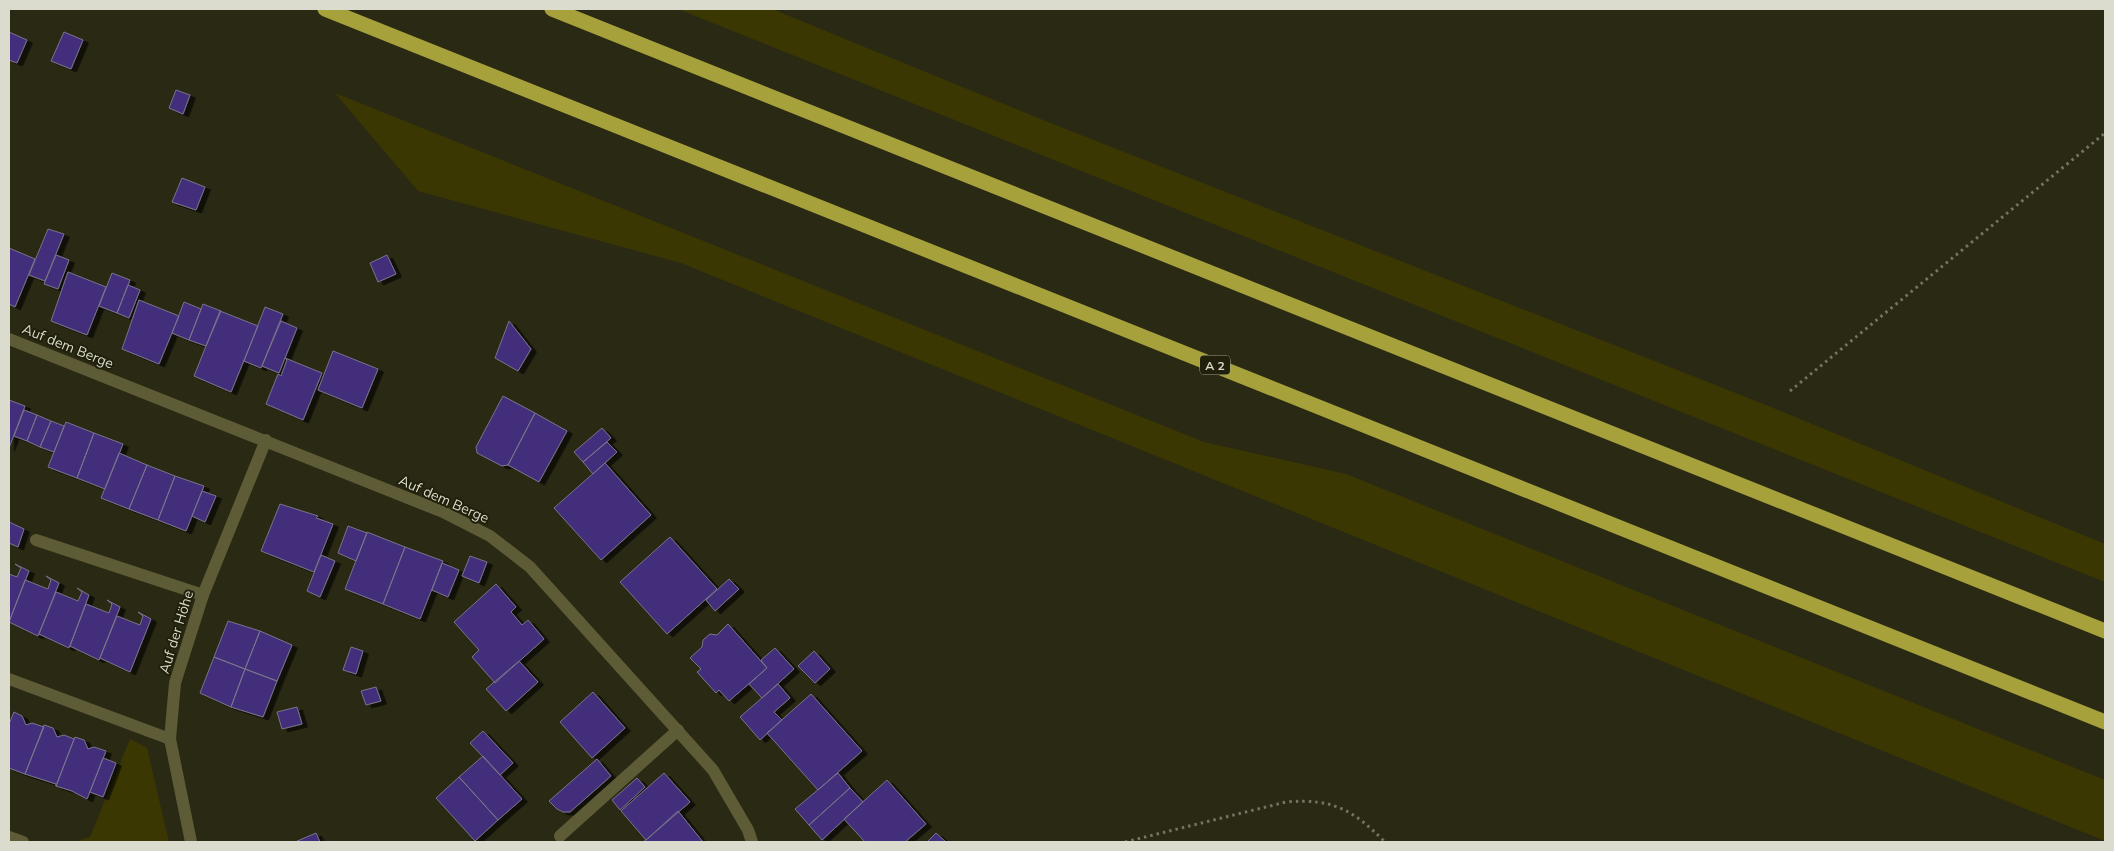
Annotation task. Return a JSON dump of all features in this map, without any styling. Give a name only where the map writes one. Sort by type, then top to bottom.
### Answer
[{"type":"highway","name":"A 2","points":[[324,9],[2105,722]]},
{"type":"highway","points":[[552,9],[2105,631]]},
{"type":"street","name":"Auf dem Berge","points":[[9,339],[443,512],[490,536],[530,567],[714,770],[748,830],[752,842]]},
{"type":"street","name":"Auf der Höhe","points":[[190,842],[170,739],[175,683],[203,595],[266,440]]},
{"type":"street","points":[[36,540],[203,595]]},
{"type":"street","points":[[9,680],[170,739]]},
{"type":"street","points":[[560,836],[678,730]]},
{"type":"street","points":[[9,837],[23,842]]},
{"type":"path","points":[[1790,391],[2105,133]]},
{"type":"path","points":[[1125,842],[1286,802],[1311,800],[1334,804],[1354,815],[1385,842]]},
{"type":"shaded area","points":[[678,9],[772,9],[1053,124],[1761,403],[2105,544],[2105,582]]},
{"type":"shaded area","points":[[335,93],[1204,442],[1346,474],[2105,780],[2105,841],[681,263],[418,191]]},
{"type":"shaded area","points":[[130,739],[147,748],[169,842],[74,842],[90,837]]},
{"type":"building","points":[[9,32],[27,40],[17,63],[9,60]]},
{"type":"building","points":[[64,32],[83,40],[71,69],[51,61]]},
{"type":"building","points":[[176,90],[190,95],[183,114],[169,108]]},
{"type":"building","points":[[182,178],[205,187],[196,210],[172,202]]},
{"type":"building","points":[[48,229],[64,234],[45,281],[29,275]]},
{"type":"building","points":[[9,248],[35,259],[15,307],[9,304]]},
{"type":"building","points":[[56,255],[69,260],[58,289],[44,284]]},
{"type":"building","points":[[387,255],[396,274],[378,282],[370,263]]},
{"type":"building","points":[[68,272],[106,287],[87,335],[51,321]]},
{"type":"building","points":[[112,273],[130,280],[117,313],[99,306]]},
{"type":"building","points":[[128,285],[140,290],[129,318],[117,313]]},
{"type":"building","points":[[139,300],[179,316],[159,364],[122,349]]},
{"type":"building","points":[[184,302],[201,309],[189,340],[172,333]]},
{"type":"building","points":[[203,304],[221,311],[206,346],[189,340]]},
{"type":"building","points":[[265,307],[283,314],[261,368],[244,361]]},
{"type":"building","points":[[220,311],[258,326],[231,392],[194,376]]},
{"type":"building","points":[[281,321],[297,328],[279,373],[262,366]]},
{"type":"building","points":[[509,321],[531,349],[518,371],[495,358]]},
{"type":"building","points":[[333,351],[378,369],[362,408],[318,390]]},
{"type":"building","points":[[285,358],[322,373],[303,420],[266,404],[278,374],[281,376],[287,360]]},
{"type":"building","points":[[503,396],[535,413],[508,465],[502,466],[477,453],[476,447]]},
{"type":"building","points":[[9,400],[25,406],[9,448]]},
{"type":"building","points":[[24,410],[37,415],[27,441],[14,436]]},
{"type":"building","points":[[535,413],[567,431],[539,482],[508,465]]},
{"type":"building","points":[[37,415],[51,421],[40,447],[27,441]]},
{"type":"building","points":[[51,421],[64,426],[54,452],[40,447]]},
{"type":"building","points":[[66,422],[94,433],[77,478],[48,467]]},
{"type":"building","points":[[602,428],[611,438],[583,462],[574,452]]},
{"type":"building","points":[[94,433],[123,444],[105,489],[77,478]]},
{"type":"building","points":[[607,442],[617,452],[593,474],[583,462]]},
{"type":"building","points":[[119,453],[147,465],[129,509],[101,498]]},
{"type":"building","points":[[605,463],[651,515],[601,560],[554,508]]},
{"type":"building","points":[[147,465],[175,476],[158,520],[129,509]]},
{"type":"building","points":[[175,476],[204,486],[186,531],[158,520]]},
{"type":"building","points":[[202,491],[216,496],[205,522],[192,516]]},
{"type":"building","points":[[280,504],[318,516],[316,518],[333,524],[314,572],[261,551]]},
{"type":"building","points":[[9,522],[24,529],[18,547],[9,543]]},
{"type":"building","points":[[348,526],[367,533],[356,561],[338,553]]},
{"type":"building","points":[[367,532],[405,547],[383,604],[345,589]]},
{"type":"building","points":[[670,537],[717,589],[667,634],[620,582]]},
{"type":"building","points":[[405,547],[443,561],[420,619],[383,604]]},
{"type":"building","points":[[321,555],[335,561],[320,597],[307,591]]},
{"type":"building","points":[[470,556],[487,562],[479,583],[462,576]]},
{"type":"building","points":[[442,563],[459,570],[448,597],[432,590]]},
{"type":"building","points":[[15,564],[29,571],[9,622],[9,574],[17,577],[21,568]]},
{"type":"building","points":[[46,576],[59,583],[38,636],[9,622],[25,580],[48,589],[51,580]]},
{"type":"building","points":[[729,579],[739,589],[715,611],[706,600]]},
{"type":"building","points":[[496,584],[516,607],[511,612],[522,625],[528,620],[544,639],[495,683],[472,657],[479,650],[454,622]]},
{"type":"building","points":[[77,588],[89,595],[69,648],[39,634],[56,592],[78,601],[82,592]]},
{"type":"building","points":[[107,600],[120,607],[99,660],[70,646],[86,604],[109,613],[112,604]]},
{"type":"building","points":[[138,612],[151,619],[130,672],[100,658],[117,616],[140,625],[143,616]]},
{"type":"building","points":[[228,621],[260,631],[245,669],[214,657]]},
{"type":"building","points":[[728,624],[767,668],[729,701],[719,690],[716,693],[697,672],[701,669],[690,658],[702,647],[703,640],[710,634],[717,635]]},
{"type":"building","points":[[260,631],[292,645],[277,681],[245,669]]},
{"type":"building","points":[[351,647],[363,651],[356,674],[343,670]]},
{"type":"building","points":[[775,648],[794,669],[762,698],[749,684],[767,668],[761,660]]},
{"type":"building","points":[[814,651],[830,669],[815,683],[798,666]]},
{"type":"building","points":[[214,657],[245,669],[231,707],[200,693]]},
{"type":"building","points":[[519,661],[538,682],[506,711],[486,689]]},
{"type":"building","points":[[245,669],[277,681],[263,717],[231,707]]},
{"type":"building","points":[[778,684],[790,698],[774,712],[782,720],[760,740],[740,717]]},
{"type":"building","points":[[376,687],[381,701],[366,705],[361,691]]},
{"type":"building","points":[[593,692],[625,728],[592,758],[560,722]]},
{"type":"building","points":[[811,694],[862,751],[818,790],[767,733]]},
{"type":"building","points":[[297,707],[302,724],[282,729],[277,712]]},
{"type":"building","points":[[14,712],[22,716],[26,725],[32,723],[44,727],[25,774],[9,768],[9,724]]},
{"type":"building","points":[[44,725],[53,728],[57,737],[64,735],[74,739],[56,786],[56,784],[25,774]]},
{"type":"building","points":[[483,731],[513,763],[500,775],[470,743]]},
{"type":"building","points":[[75,737],[84,740],[88,749],[94,747],[106,751],[87,799],[72,791],[56,786]]},
{"type":"building","points":[[483,756],[522,799],[498,820],[459,777]]},
{"type":"building","points":[[103,758],[116,763],[103,797],[90,792]]},
{"type":"building","points":[[597,759],[611,776],[570,812],[563,812],[557,809],[549,801]]},
{"type":"building","points":[[664,773],[690,802],[646,840],[621,811]]},
{"type":"building","points":[[838,773],[850,788],[809,825],[795,809]]},
{"type":"building","points":[[459,777],[498,820],[475,841],[436,798]]},
{"type":"building","points":[[637,778],[645,787],[620,810],[612,800]]},
{"type":"building","points":[[887,780],[926,824],[905,842],[865,842],[844,819]]},
{"type":"building","points":[[850,788],[863,802],[822,840],[809,825]]},
{"type":"building","points":[[678,811],[703,842],[643,842],[646,840]]},
{"type":"building","points":[[316,833],[320,842],[295,842]]},
{"type":"building","points":[[936,833],[946,842],[927,842]]}]
